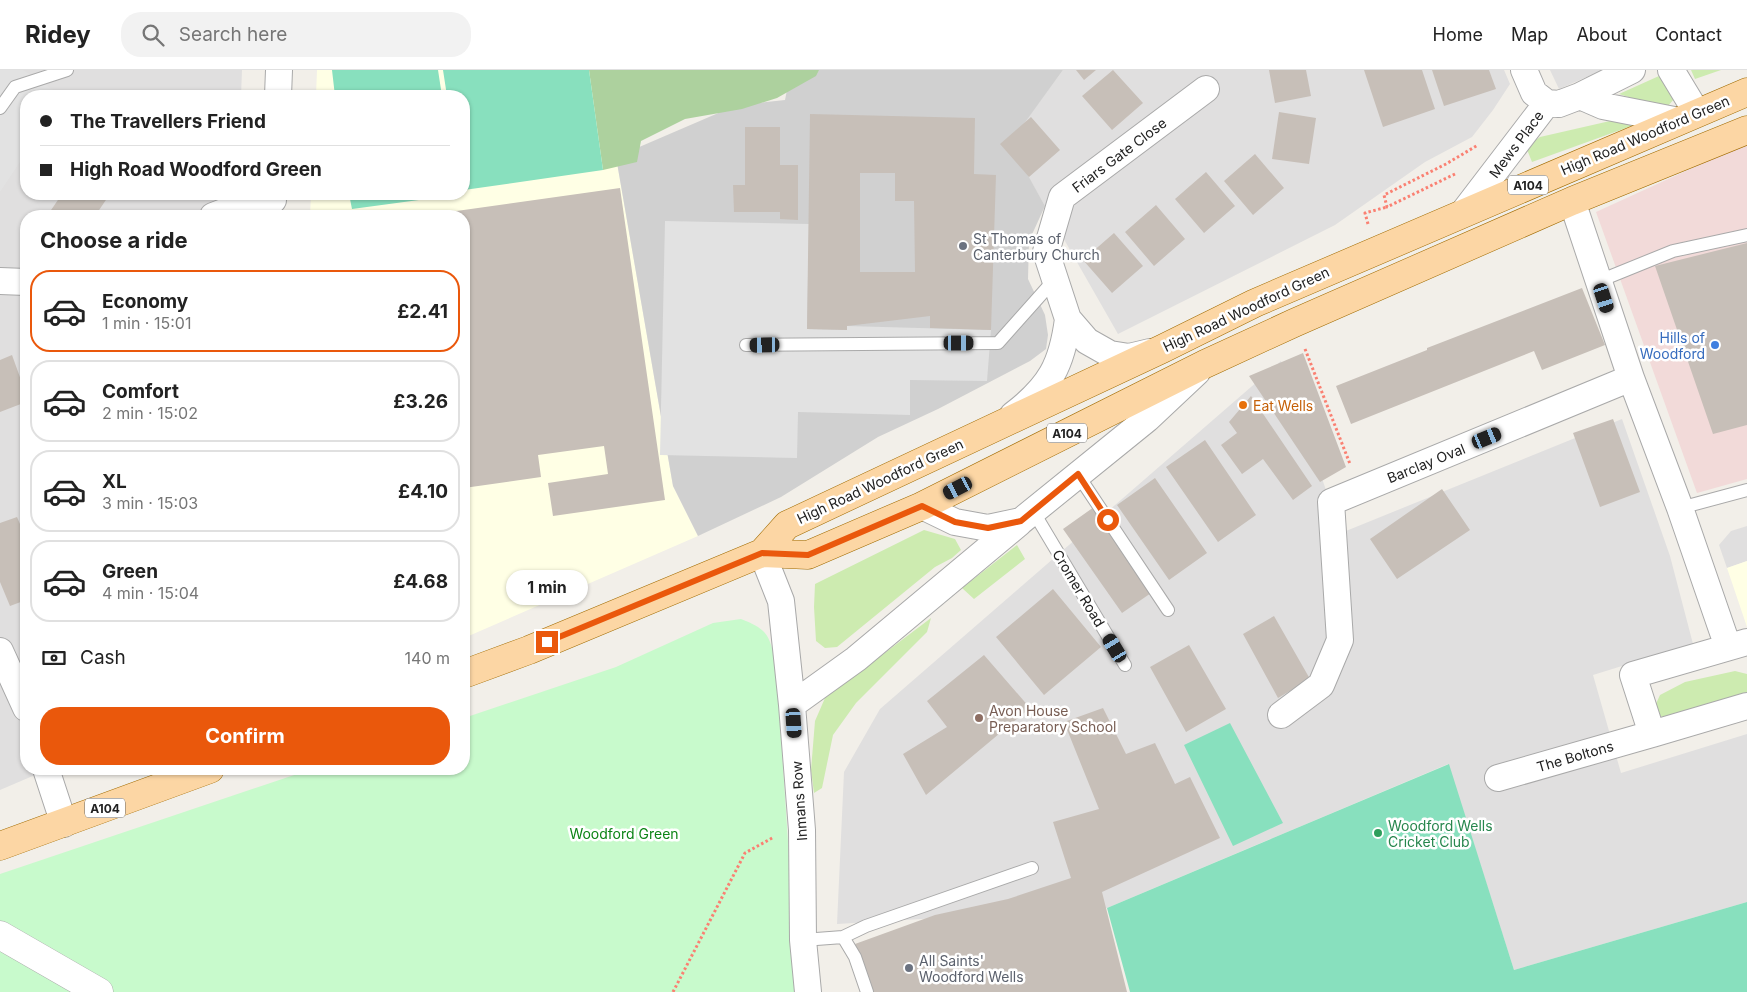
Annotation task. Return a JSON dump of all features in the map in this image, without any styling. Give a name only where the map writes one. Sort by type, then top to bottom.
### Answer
[{"type":"main road","name":"High Road Woodford Green","points":[[470,672],[529,650],[762,553],[787,526],[1162,349],[1255,303],[1747,92]]},
{"type":"main road","name":"High Road Woodford Green","points":[[762,553],[808,555],[922,506],[1205,364],[1294,323],[1572,201],[1747,130]]},
{"type":"main road","name":"A104","points":[[0,846],[194,775]]},
{"type":"street","points":[[278,90],[279,70]]},
{"type":"street","points":[[1524,70],[1534,93],[1547,103]]},
{"type":"street","name":"Mews Place","points":[[1463,213],[1547,103],[1559,104],[1580,96],[1632,70]]},
{"type":"street","points":[[1580,96],[1603,106],[1688,117],[1671,70]]},
{"type":"street","name":"Friars Gate Close","points":[[1162,349],[1130,357],[1110,354],[1087,341],[1068,319],[1046,252],[1062,197],[1206,89]]},
{"type":"street","points":[[229,210],[255,200],[273,203]]},
{"type":"street","points":[[1572,201],[1632,378],[1680,508],[1738,645],[1633,674],[1652,734],[1747,706]]},
{"type":"street","points":[[0,281],[20,282]]},
{"type":"street","name":"Friars Gate Close","points":[[1000,424],[1031,401],[1049,380],[1064,345],[1068,319]]},
{"type":"street","points":[[792,705],[856,659],[1027,516],[1147,419],[1205,364]]},
{"type":"street","name":"Barclay Oval","points":[[1281,714],[1321,685],[1340,640],[1331,502],[1632,378]]},
{"type":"street","points":[[922,506],[955,522],[988,528],[1027,516]]},
{"type":"street","name":"Inmans Row","points":[[762,553],[781,601],[792,705],[802,830],[803,940],[808,992]]},
{"type":"street","points":[[0,651],[20,695]]},
{"type":"street","name":"The Boltons","points":[[1498,778],[1652,734]]},
{"type":"street","points":[[48,775],[64,824]]},
{"type":"street","points":[[0,935],[98,992]]},
{"type":"lane","points":[[0,108],[15,87],[67,70]]},
{"type":"lane","points":[[1599,281],[1673,251],[1747,235]]},
{"type":"lane","points":[[746,345],[998,343],[1055,279]]},
{"type":"lane","points":[[1078,474],[1168,610]]},
{"type":"lane","points":[[1680,508],[1747,490]]},
{"type":"lane","name":"Cromer Road","points":[[1027,516],[1125,665]]},
{"type":"lane","points":[[803,940],[843,937],[866,926],[1032,868]]},
{"type":"lane","points":[[843,937],[855,957],[868,992]]},
{"type":"path","points":[[1387,208],[1384,195],[1446,164],[1478,145]]},
{"type":"path","points":[[1365,213],[1387,208],[1452,176],[1458,170]]},
{"type":"path","points":[[1294,323],[1360,490]]},
{"type":"path","points":[[673,992],[745,853],[771,838],[802,830]]},
{"type":"shaded area","points":[[0,70],[242,70],[241,90],[20,90],[20,200],[237,200],[237,210],[20,210],[20,775],[35,775],[0,790]]},
{"type":"shaded area","points":[[0,70],[23,70],[53,90],[20,90],[20,162],[0,192]]},
{"type":"shaded area","points":[[317,70],[598,70],[616,157],[673,486],[698,536],[470,635],[470,210],[310,210],[311,200],[470,200],[470,90],[316,90]]},
{"type":"shaded area","points":[[791,70],[1063,70],[1010,143],[1045,206],[1029,241],[1028,279],[1045,315],[1048,335],[1046,349],[1030,361],[938,409],[878,437],[781,497],[698,536],[673,486],[616,157],[737,105],[785,100]]},
{"type":"shaded area","points":[[1063,70],[1504,70],[1510,84],[1472,137],[1425,162],[1335,225],[1118,334],[1009,143]]},
{"type":"shaded area","points":[[1550,70],[1603,70],[1559,89]]},
{"type":"shaded area","points":[[1747,143],[1747,479],[1697,493],[1596,212]]},
{"type":"shaded area","points":[[665,221],[809,224],[807,329],[846,330],[847,326],[991,330],[987,381],[910,380],[910,415],[798,412],[797,458],[660,455]]},
{"type":"shaded area","points":[[1281,361],[1341,533],[1622,419],[1670,556],[1693,644],[1593,675],[1621,773],[1747,734],[1747,902],[1514,970],[1448,764],[1107,908],[837,924],[844,772],[880,709]]},
{"type":"shaded area","points":[[1747,526],[1747,561],[1727,568],[1719,545],[1731,531]]},
{"type":"shaded area","points":[[1747,561],[1747,627],[1727,568]]},
{"type":"green space","points":[[332,70],[438,70],[441,90],[334,90]]},
{"type":"green space","points":[[443,70],[589,70],[603,170],[470,189],[470,90],[446,90]]},
{"type":"green space","points":[[589,70],[819,70],[816,76],[777,98],[742,109],[685,119],[641,141],[637,162],[603,170]]},
{"type":"green space","points":[[1691,70],[1721,70],[1695,79]]},
{"type":"green space","points":[[1659,76],[1674,99],[1668,106],[1654,105],[1619,94]]},
{"type":"green space","points":[[1610,121],[1637,124],[1532,162],[1526,147],[1540,137]]},
{"type":"green space","points":[[350,200],[419,200],[352,209]]},
{"type":"green space","points":[[924,530],[955,539],[961,550],[952,558],[935,567],[837,647],[825,648],[816,641],[815,584]]},
{"type":"green space","points":[[1017,545],[1025,559],[974,599],[962,588]]},
{"type":"green space","points":[[931,618],[927,632],[856,703],[833,735],[822,788],[814,793],[811,770],[815,721],[825,698]]},
{"type":"green space","name":"Woodford Green","points":[[741,619],[762,630],[769,639],[776,661],[798,992],[0,992],[0,874],[294,775],[470,775],[470,716],[616,667],[713,623]]},
{"type":"green space","points":[[1735,671],[1747,674],[1747,694],[1669,720],[1660,716],[1654,708],[1660,695],[1685,682]]},
{"type":"green space","points":[[1230,723],[1283,823],[1233,846],[1184,745]]},
{"type":"green space","name":"Woodford Wells Cricket Club","points":[[1449,764],[1514,970],[1747,902],[1747,992],[1130,992],[1107,908]]},
{"type":"building","points":[[1076,70],[1096,70],[1084,80]]},
{"type":"building","points":[[1113,70],[1143,103],[1112,130],[1082,96]]},
{"type":"building","points":[[1269,70],[1306,70],[1311,96],[1275,103]]},
{"type":"building","points":[[1364,70],[1422,70],[1435,109],[1383,127]]},
{"type":"building","points":[[1432,70],[1489,70],[1496,89],[1444,106]]},
{"type":"building","points":[[1279,112],[1316,118],[1309,164],[1272,159]]},
{"type":"building","points":[[810,114],[975,118],[974,174],[996,175],[991,330],[930,328],[930,316],[847,326],[847,330],[807,329]],"holes":[[[860,173],[895,173],[895,201],[914,201],[915,272],[860,272]]]},
{"type":"building","points":[[1031,117],[1060,150],[1029,177],[1000,144]]},
{"type":"building","points":[[745,127],[780,127],[780,165],[798,165],[798,220],[780,219],[780,212],[734,212],[733,185],[745,185]]},
{"type":"building","points":[[1255,154],[1284,188],[1253,215],[1224,181]]},
{"type":"building","points":[[1206,172],[1235,206],[1204,233],[1175,199]]},
{"type":"building","points":[[620,188],[665,500],[553,516],[548,483],[608,474],[604,446],[538,455],[541,477],[470,487],[470,210],[464,210]]},
{"type":"building","points":[[58,200],[106,200],[99,210],[51,210]]},
{"type":"building","points":[[1156,205],[1185,239],[1154,266],[1125,232]]},
{"type":"building","points":[[1114,233],[1143,266],[1112,293],[1083,260]]},
{"type":"building","name":"Hills of Woodford","points":[[1747,243],[1747,425],[1713,434],[1655,266]]},
{"type":"building","points":[[1582,288],[1605,345],[1542,370],[1534,351],[1351,424],[1336,386],[1427,350],[1427,348]]},
{"type":"building","points":[[1303,353],[1346,467],[1320,482],[1249,376]]},
{"type":"building","points":[[12,355],[20,377],[20,404],[0,412],[0,360]]},
{"type":"building","points":[[1251,396],[1312,486],[1293,500],[1263,459],[1242,474],[1221,445],[1237,433],[1229,422]]},
{"type":"building","points":[[1613,419],[1640,492],[1600,507],[1573,433]]},
{"type":"building","points":[[1205,440],[1256,515],[1218,542],[1166,467]]},
{"type":"building","points":[[1155,478],[1207,553],[1169,580],[1117,505]]},
{"type":"building","points":[[1442,489],[1470,530],[1397,579],[1370,539]]},
{"type":"building","points":[[1094,507],[1154,591],[1122,613],[1063,529]]},
{"type":"building","points":[[17,517],[20,524],[20,602],[10,606],[0,582],[0,523]]},
{"type":"building","points":[[1053,589],[1101,647],[1044,695],[996,637]]},
{"type":"building","points":[[1274,616],[1310,679],[1278,698],[1243,634]]},
{"type":"building","points":[[1189,645],[1226,709],[1186,732],[1150,667]]},
{"type":"building","name":"Avon House Preparatory School","points":[[984,655],[1030,708],[926,795],[903,754],[947,727],[927,701]]},
{"type":"building","points":[[1103,708],[1126,754],[1155,743],[1175,784],[1190,777],[1220,838],[1102,892],[1127,992],[872,992],[855,944],[935,915],[1008,899],[1071,878],[1053,822],[1099,809],[1064,722]]},
{"type":"place","name":"St Thomas of Canterbury Church","points":[[963,246]]},
{"type":"place","name":"Hills of Woodford","points":[[1715,345]]},
{"type":"place","name":"Eat Wells","points":[[1243,405]]},
{"type":"place","name":"Avon House Preparatory School","points":[[979,718]]},
{"type":"place","name":"Woodford Wells Cricket Club","points":[[1378,833]]},
{"type":"place","name":"All Saints' Woodford Wells","points":[[909,968]]},
{"type":"route","points":[[547,642],[762,553],[808,555],[922,506],[955,522],[988,528],[1021,521],[1078,474],[1108,520]]}]
